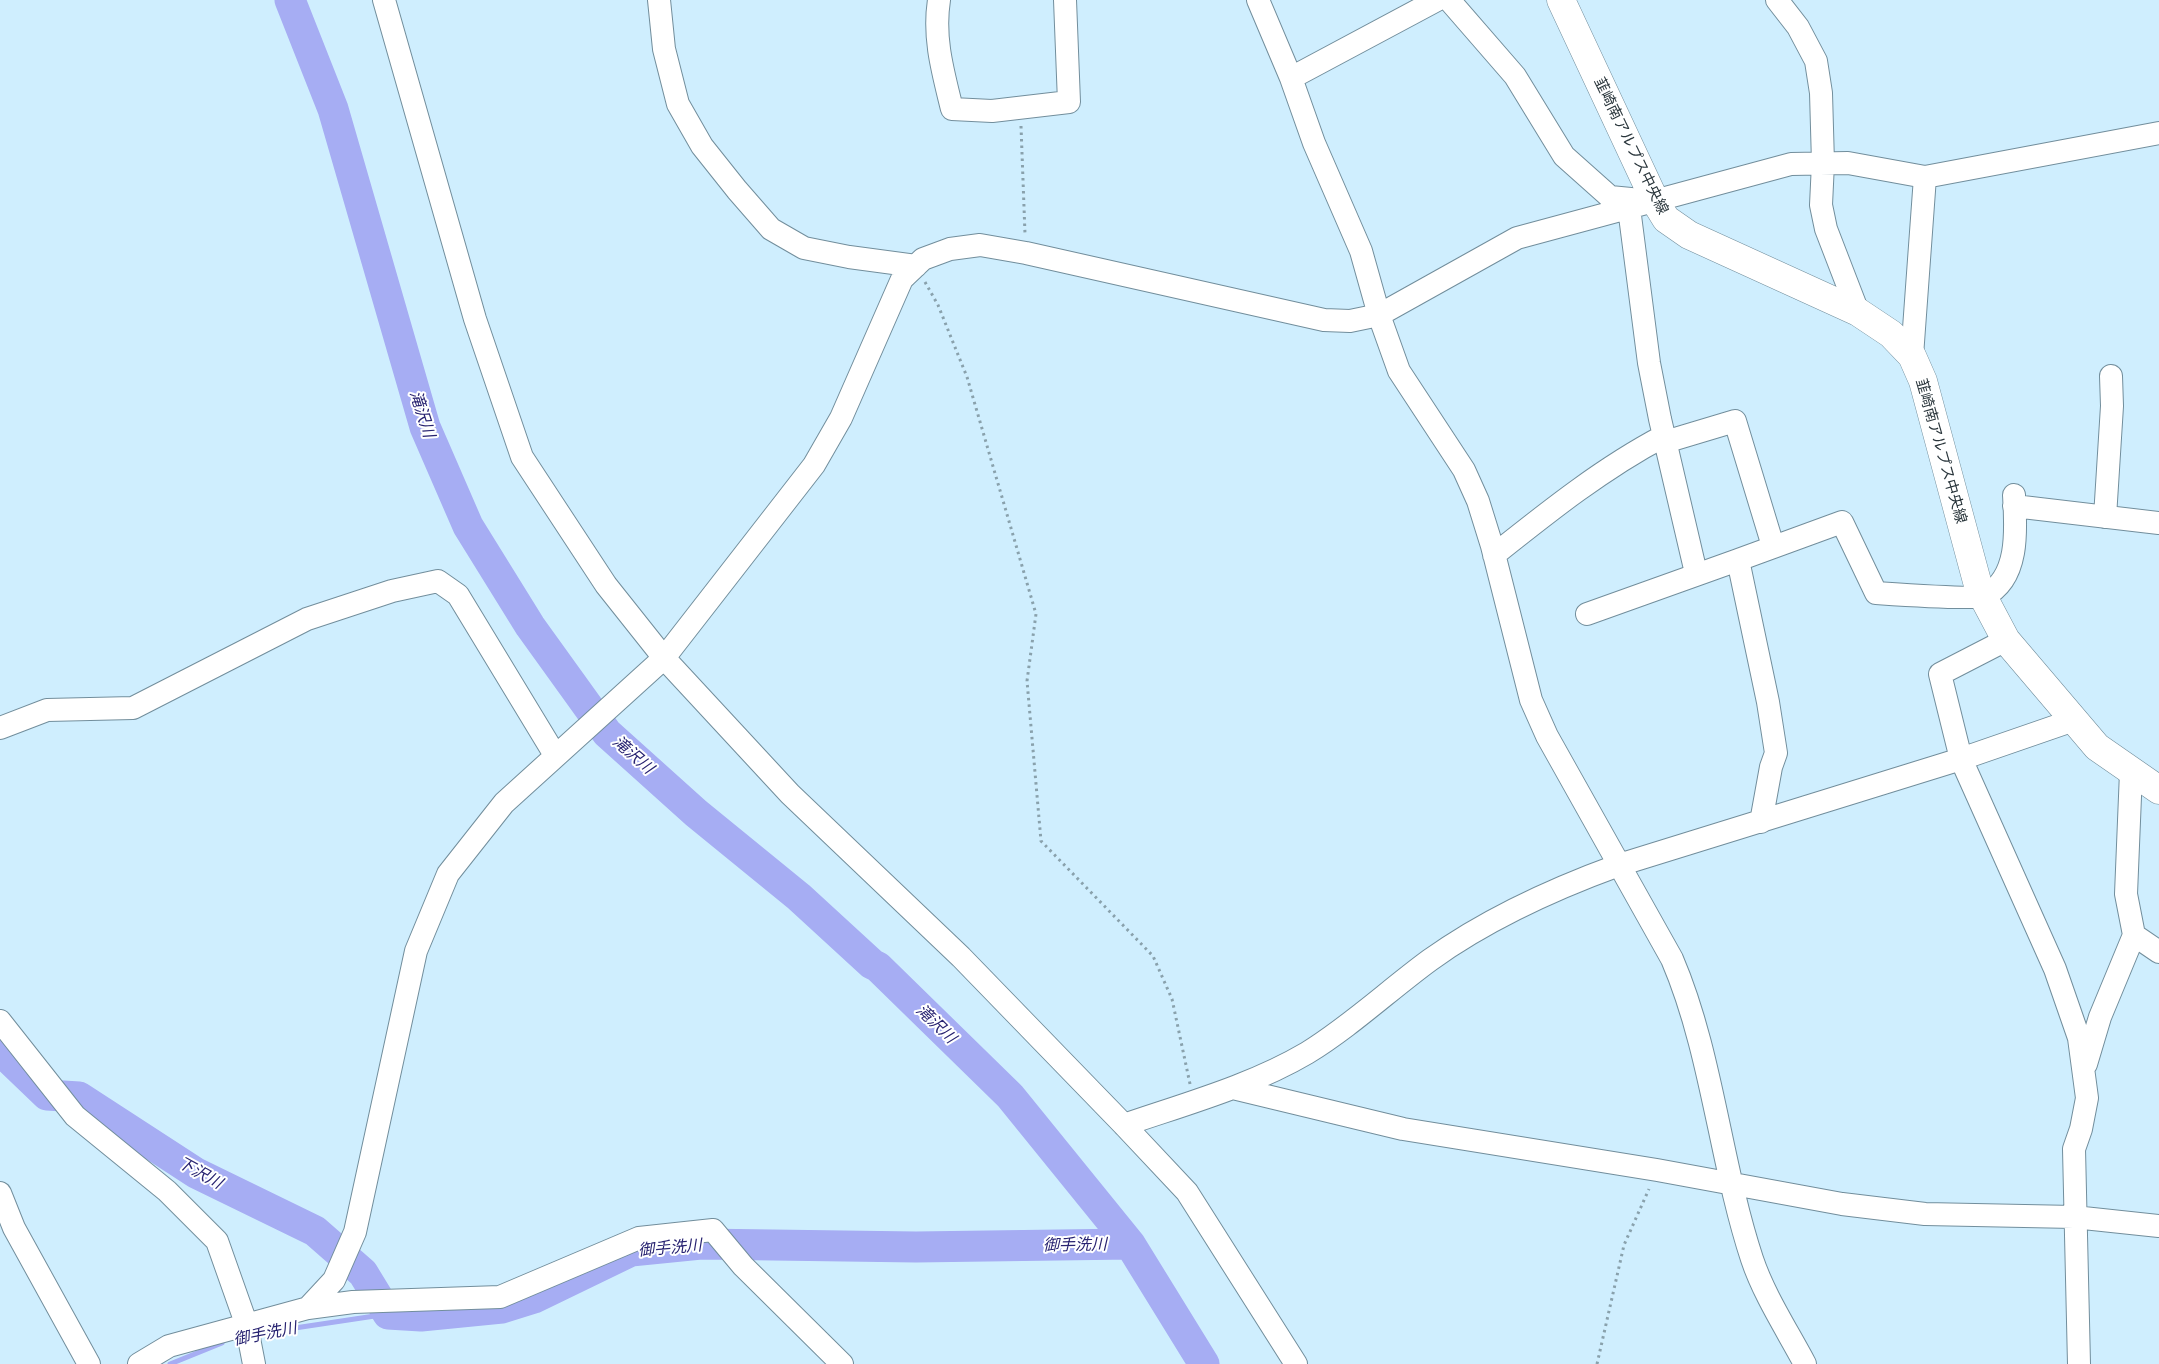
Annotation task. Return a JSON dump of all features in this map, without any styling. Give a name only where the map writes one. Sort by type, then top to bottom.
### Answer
[{"type":"main road","name":"韮崎南アルプス中央線","points":[[1561,0],[1642,205],[1666,219],[1689,236],[1858,312],[1892,334],[1912,356],[1923,382],[1976,579],[1983,597],[2006,640],[2097,747],[2159,790]]},
{"type":"street","points":[[384,0],[476,319],[522,457],[606,585],[664,658],[790,794],[961,957],[1124,1124],[1186,1192],[1296,1364]]},
{"type":"street","points":[[659,0],[664,49],[678,104],[702,146],[771,229],[804,248],[849,257],[916,266]]},
{"type":"street","points":[[939,0],[936,19],[938,48],[952,109],[992,111],[1069,102],[1065,0]]},
{"type":"street","points":[[1258,0],[1291,78],[1314,143],[1361,251],[1379,315],[1398,371],[1464,470],[1478,501],[1532,700],[1546,736],[1672,959],[1686,992],[1732,1184],[1753,1260],[1805,1364]]},
{"type":"street","points":[[1291,78],[1437,0]]},
{"type":"street","points":[[1449,0],[1515,76],[1564,156],[1610,197],[1642,205]]},
{"type":"street","points":[[1777,0],[1798,27],[1816,61],[1821,93],[1824,163],[1821,205],[1826,229],[1858,312]]},
{"type":"street","points":[[308,1308],[334,1280],[355,1232],[416,951],[448,874],[504,803],[664,658],[814,465],[841,418],[902,278],[923,259],[950,249],[980,245],[1026,253],[1324,320],[1350,321],[1379,315],[1517,238],[1791,164],[1848,163],[1924,177],[2159,133]]},
{"type":"street","points":[[1912,356],[1924,177]]},
{"type":"street","points":[[1642,205],[1650,363],[1664,439],[1696,573]]},
{"type":"street","points":[[2105,516],[2112,406],[2111,376]]},
{"type":"street","points":[[1494,555],[1551,510],[1644,447],[1664,439],[1735,421],[1773,546]]},
{"type":"street","points":[[1587,614],[1696,573],[1738,560],[1842,522],[1876,593],[1983,597],[2000,583],[2012,561],[2016,529],[2014,500],[2105,516],[2159,523]]},
{"type":"street","points":[[1738,560],[1768,702],[1776,753],[1771,767],[1761,822]]},
{"type":"street","points":[[0,728],[47,710],[133,708],[307,619],[392,591],[438,581],[458,595],[562,749]]},
{"type":"street","points":[[2006,640],[1940,674],[1961,759],[2055,969],[2079,1038],[2085,1070],[2087,1098],[2081,1130],[2074,1149],[2074,1217],[2080,1318],[2079,1364]]},
{"type":"street","points":[[1124,1124],[1233,1088],[1306,1053],[1351,1023],[1431,960],[1488,923],[1575,881],[1618,865],[1961,759],[2074,720]]},
{"type":"street","points":[[2085,1070],[2100,1017],[2134,935],[2126,894],[2131,772]]},
{"type":"street","points":[[2134,935],[2159,952]]},
{"type":"street","points":[[0,1021],[75,1116],[167,1191],[217,1241],[246,1324],[252,1359]]},
{"type":"street","points":[[1233,1088],[1402,1129],[1657,1170],[1842,1204],[1924,1214],[2074,1217],[2159,1226]]},
{"type":"street","points":[[0,1193],[14,1228],[89,1364]]},
{"type":"street","points":[[139,1364],[169,1346],[308,1308],[353,1302],[500,1297],[639,1238],[713,1230],[743,1266],[842,1364]]},
{"type":"path","points":[[1020,108],[1026,253]]},
{"type":"path","points":[[916,266],[938,305],[966,377],[1036,614],[1027,681],[1041,842],[1153,956],[1172,999],[1194,1101]]},
{"type":"path","points":[[1597,1364],[1624,1244],[1657,1170]]},
{"type":"waterway","name":"滝沢川","points":[[290,0],[333,109],[425,427],[468,526],[530,626],[607,733],[696,813],[799,897],[872,964],[878,967],[1010,1096],[1130,1244],[1204,1364]]},
{"type":"waterway","name":"御手洗川","points":[[0,1050],[47,1095],[79,1097],[196,1173],[315,1231],[363,1273],[388,1314],[421,1316],[502,1308],[534,1298],[631,1251],[701,1244],[916,1247],[1130,1244]]},
{"type":"waterway","name":"御手洗川","points":[[255,1334],[388,1314]]},
{"type":"waterway","name":"御手洗川","points":[[170,1364],[222,1343]]},
{"type":"water label","name":"下沢川","points":[[200,1173]]}]
